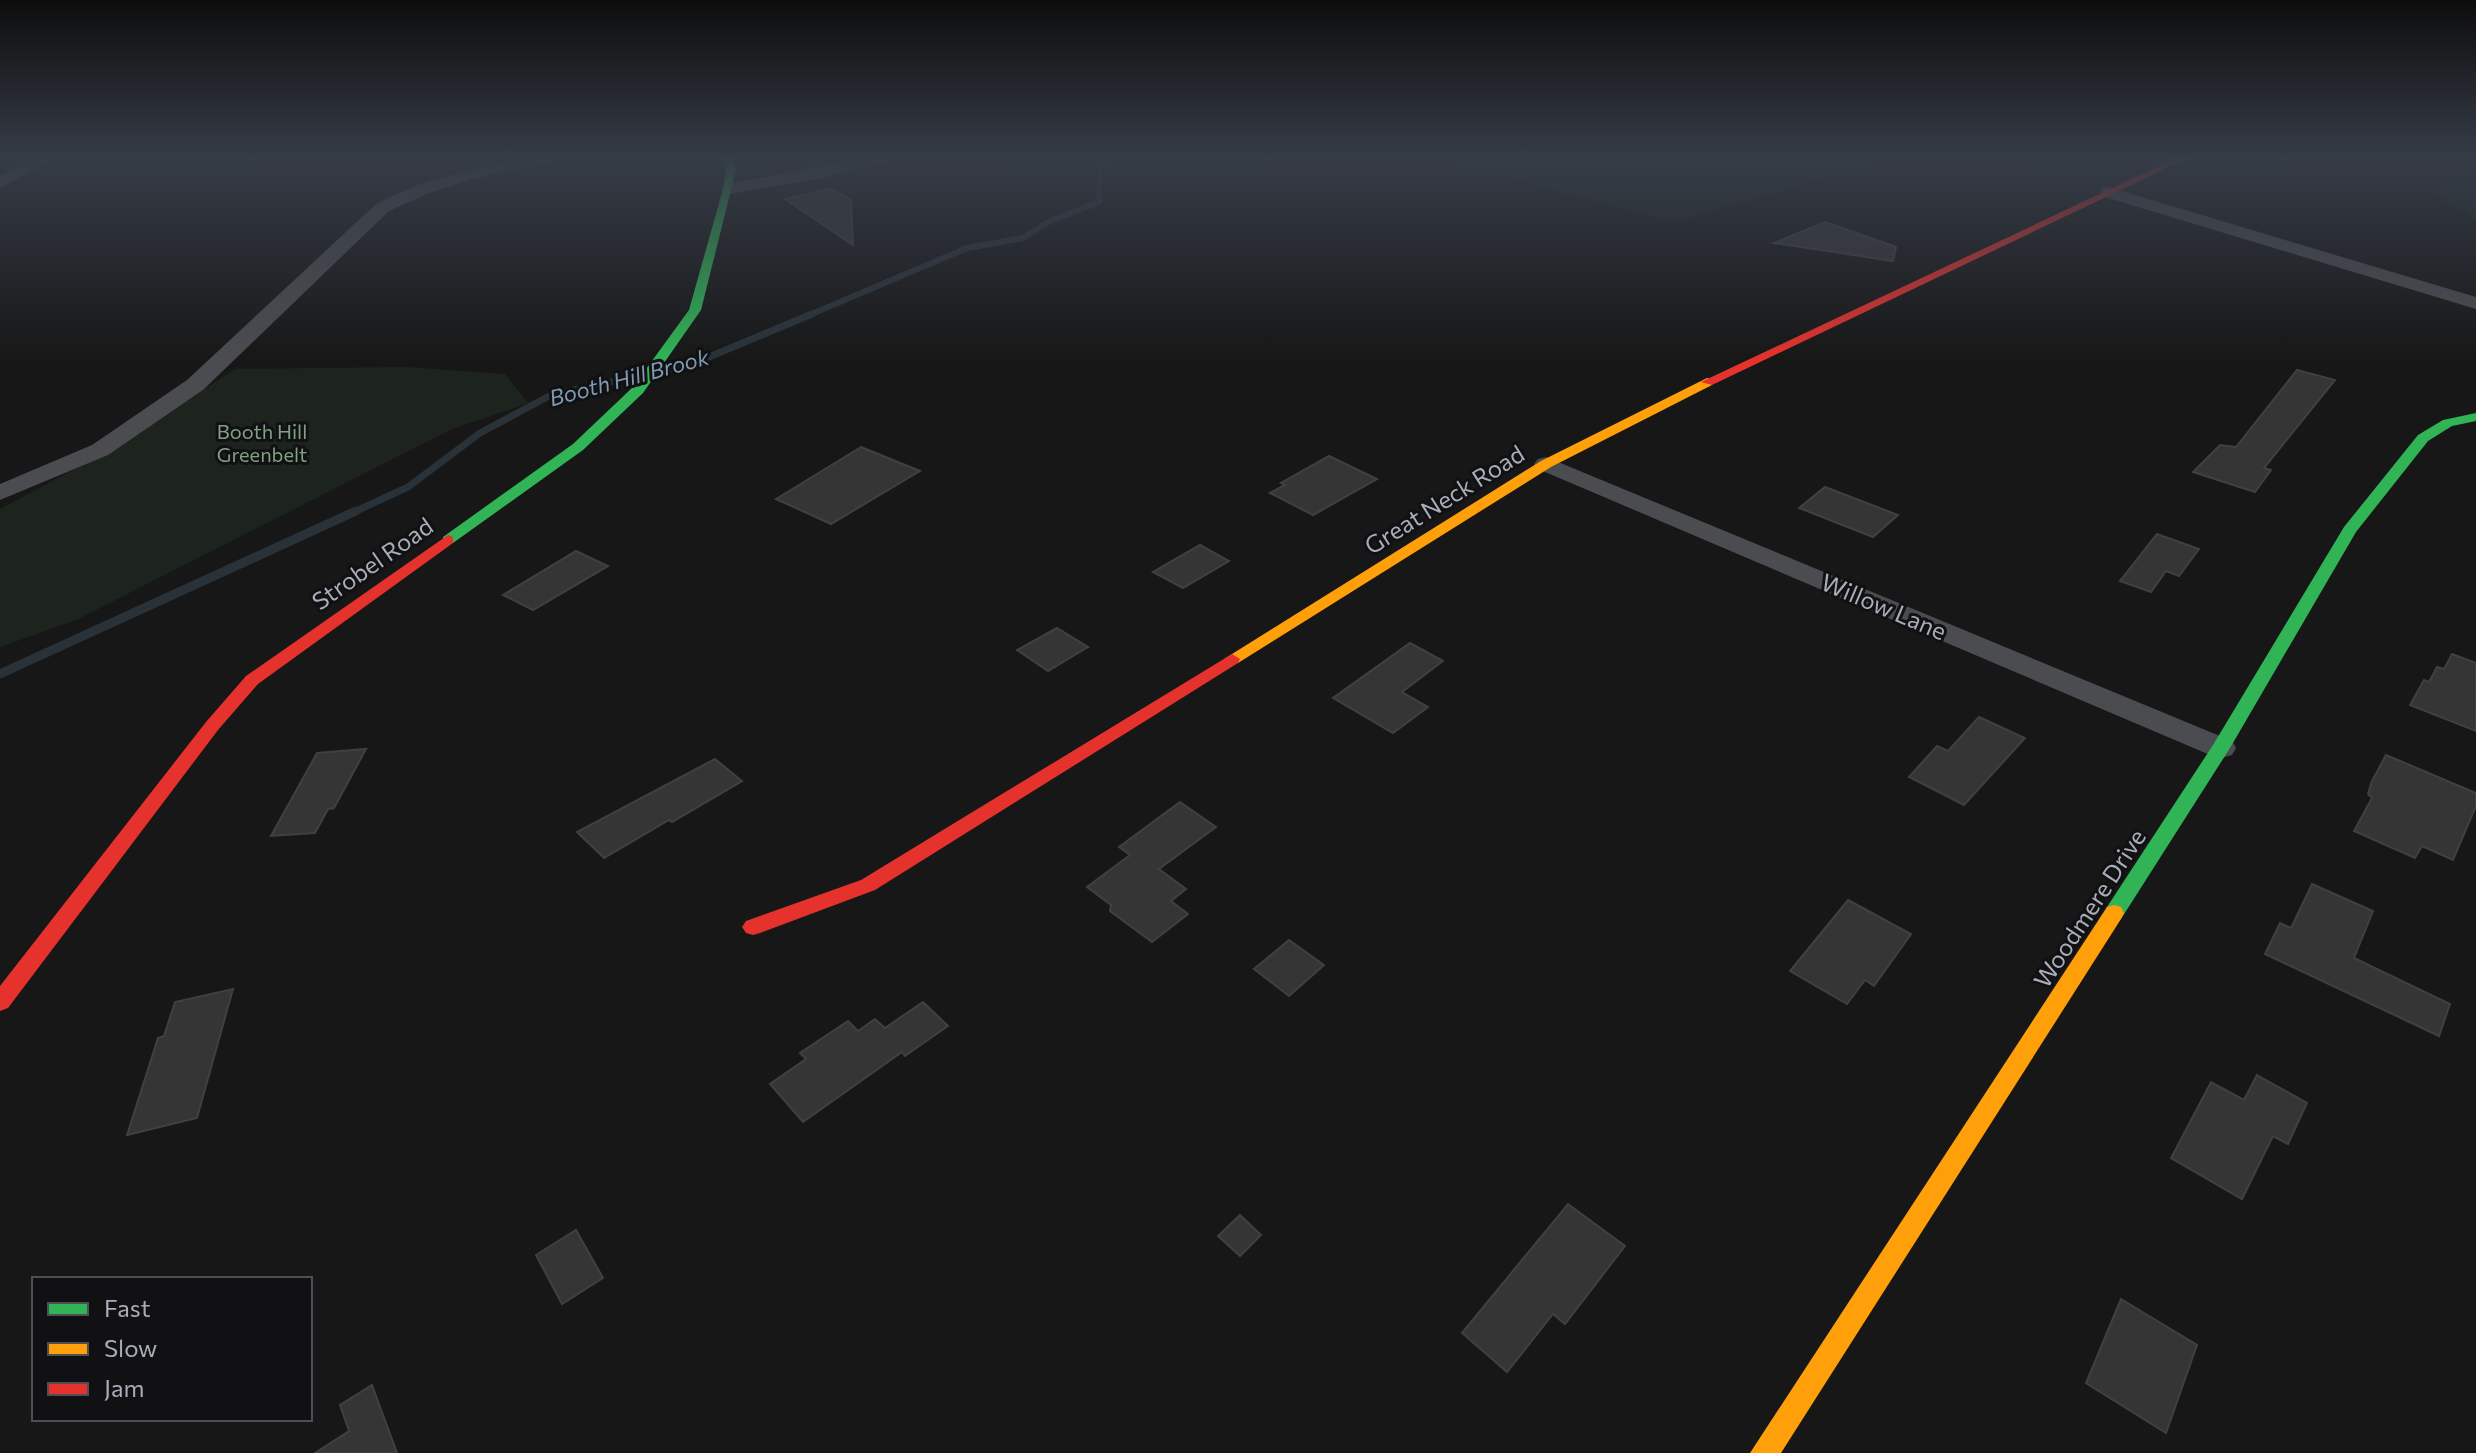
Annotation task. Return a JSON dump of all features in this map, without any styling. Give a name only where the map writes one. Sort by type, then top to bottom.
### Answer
[{"type":"street","points":[[0,493],[100,450],[195,385],[364,225]]},
{"type":"street","name":"Strobel Road","points":[[0,1002],[212,726],[252,680],[578,447],[638,390],[695,310],[718,225]]},
{"type":"street","name":"Great Neck Road","points":[[753,927],[868,885],[1546,464],[1681,395],[2039,225]]},
{"type":"street","points":[[2217,225],[2476,303]]},
{"type":"street","name":"Woodmere Drive","points":[[1764,1453],[2221,748],[2349,530],[2423,438],[2448,423],[2476,417]]},
{"type":"street","name":"Willow Lane","points":[[1546,464],[2221,748]]},
{"type":"green space","name":"Booth Hill Greenbelt","points":[[406,367],[505,374],[528,403],[450,430],[76,620],[0,647],[0,509],[120,445],[235,369]]},
{"type":"building","points":[[823,225],[852,225],[853,245]]},
{"type":"building","points":[[1818,225],[1833,225],[1896,247],[1893,261],[1774,243]]},
{"type":"building","points":[[2297,370],[2335,380],[2264,468],[2271,470],[2255,492],[2193,472],[2220,445],[2236,447]]},
{"type":"building","points":[[861,447],[920,471],[831,524],[776,499]]},
{"type":"building","points":[[1329,456],[1377,479],[1313,515],[1270,493],[1285,485],[1281,483]]},
{"type":"building","points":[[1825,487],[1898,515],[1873,537],[1799,508]]},
{"type":"building","points":[[2157,534],[2199,549],[2179,576],[2166,571],[2151,592],[2120,581]]},
{"type":"building","points":[[1200,545],[1229,561],[1183,588],[1153,572]]},
{"type":"building","points":[[576,551],[608,566],[533,610],[503,595]]},
{"type":"building","points":[[1057,628],[1088,647],[1048,671],[1017,650]]},
{"type":"building","points":[[1410,643],[1443,661],[1402,692],[1428,707],[1393,733],[1333,698]]},
{"type":"building","points":[[2452,654],[2476,663],[2476,731],[2410,705],[2424,680],[2429,682],[2437,667],[2444,669]]},
{"type":"building","points":[[1979,717],[2025,738],[1964,805],[1909,777],[1937,746],[1948,751]]},
{"type":"building","points":[[366,749],[334,808],[328,809],[315,833],[271,836],[317,753]]},
{"type":"building","points":[[2386,755],[2476,793],[2476,806],[2453,860],[2422,846],[2415,858],[2354,831],[2372,798],[2368,794],[2372,781]]},
{"type":"building","points":[[715,759],[742,781],[604,858],[577,832]]},
{"type":"building","points":[[1180,802],[1216,827],[1159,869],[1186,889],[1171,901],[1188,914],[1152,942],[1110,911],[1111,905],[1087,887],[1130,855],[1119,847]]},
{"type":"building","points":[[2312,884],[2373,911],[2354,958],[2450,1004],[2439,1036],[2265,954],[2280,923],[2291,928]]},
{"type":"building","points":[[1848,900],[1911,934],[1874,986],[1865,980],[1847,1004],[1790,971]]},
{"type":"building","points":[[1289,940],[1324,965],[1289,996],[1254,969]]},
{"type":"building","points":[[233,989],[197,1118],[127,1135],[158,1038],[164,1036],[175,1002]]},
{"type":"building","points":[[923,1002],[948,1026],[905,1056],[902,1052],[803,1122],[770,1084],[806,1059],[800,1053],[848,1021],[858,1031],[875,1019],[885,1028]]},
{"type":"building","points":[[2257,1075],[2307,1103],[2288,1144],[2273,1136],[2242,1199],[2171,1158],[2211,1082],[2244,1100]]},
{"type":"building","points":[[1568,1204],[1625,1246],[1565,1324],[1553,1314],[1507,1372],[1462,1333]]},
{"type":"building","points":[[1240,1215],[1261,1235],[1240,1256],[1218,1236]]},
{"type":"building","points":[[576,1230],[603,1278],[562,1304],[536,1255]]},
{"type":"building","points":[[2121,1299],[2197,1345],[2166,1433],[2086,1383]]},
{"type":"building","points":[[372,1385],[397,1453],[315,1453],[349,1431],[340,1405]]},
{"type":"waterway","name":"Booth Hill Brook","points":[[807,316],[967,248],[1023,238],[1044,225]]},
{"type":"waterway","name":"Booth Hill Brook","points":[[352,513],[408,487],[480,433],[551,395],[690,365],[812,314]]},
{"type":"waterway","name":"Booth Hill Brook","points":[[0,674],[356,511]]},
{"type":"traffic: fast","points":[[448,540],[578,447],[638,390],[695,310],[718,225]]},
{"type":"traffic: fast","points":[[2114,913],[2221,748],[2349,530],[2423,438],[2448,423],[2476,417]]},
{"type":"traffic: slow","points":[[1232,659],[1546,464],[1707,382]]},
{"type":"traffic: slow","points":[[1764,1453],[2114,913]]},
{"type":"traffic: jam","points":[[1707,382],[2041,225]]},
{"type":"traffic: jam","points":[[0,1002],[212,726],[252,680],[448,540]]},
{"type":"traffic: jam","points":[[753,927],[868,885],[1232,659]]}]
